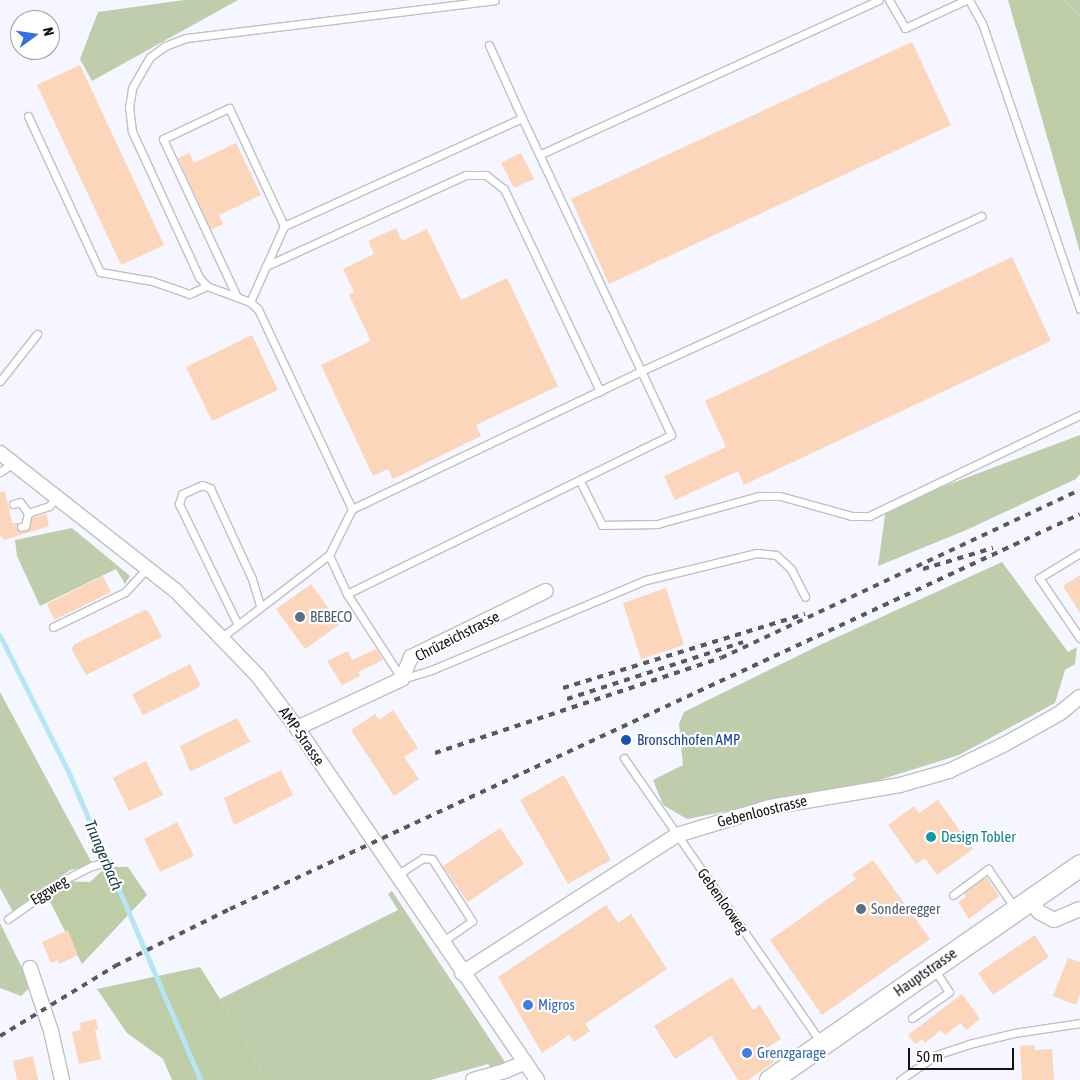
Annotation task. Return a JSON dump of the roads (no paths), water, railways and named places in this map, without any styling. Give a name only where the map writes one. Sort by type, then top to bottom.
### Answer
[{"type":"main road","name":"Hauptstrasse","points":[[770,1080],[1080,865]]},
{"type":"street","name":"AMP-Strasse","points":[[0,453],[147,568],[222,637],[258,676],[297,728],[462,973],[537,1080]]},
{"type":"street","name":"Chrüzeichstrasse","points":[[402,679],[411,657],[546,591]]},
{"type":"street","points":[[297,728],[402,679]]},
{"type":"street","name":"Gebenloostrasse","points":[[462,973],[677,835],[770,807],[900,785],[949,771],[1005,744],[1060,713],[1080,697]]},
{"type":"street","points":[[1023,904],[1054,920],[1080,909]]},
{"type":"street","points":[[30,968],[51,1031],[62,1080]]},
{"type":"street","points":[[473,1080],[505,1071],[525,1062]]},
{"type":"lane","points":[[352,509],[266,321],[250,302],[207,286],[198,277],[132,131],[129,108],[132,88],[150,57],[165,46],[214,33],[496,0]]},
{"type":"lane","points":[[541,154],[879,0]]},
{"type":"lane","points":[[889,0],[905,28],[968,0],[982,23],[1080,309]]},
{"type":"lane","points":[[347,594],[671,435],[489,45]]},
{"type":"lane","points":[[237,297],[163,139],[229,108],[284,226]]},
{"type":"lane","points":[[28,116],[100,272],[152,280],[189,294],[207,286]]},
{"type":"lane","points":[[250,302],[284,226],[522,118]]},
{"type":"lane","points":[[266,266],[466,175],[486,175],[504,189],[600,391]]},
{"type":"lane","points":[[222,637],[329,555],[352,509],[641,371],[981,216]]},
{"type":"lane","points":[[0,381],[37,334]]},
{"type":"lane","points":[[580,481],[602,525],[657,524],[759,496],[780,496],[852,516],[869,516],[1080,415]]},
{"type":"lane","points":[[0,472],[12,464]]},
{"type":"lane","points":[[238,625],[179,504],[182,494],[202,485],[210,488],[252,579],[260,606]]},
{"type":"lane","points":[[28,513],[50,506],[56,498]]},
{"type":"lane","points":[[13,504],[20,502],[28,513],[25,526],[21,527]]},
{"type":"lane","points":[[329,555],[347,594],[402,679],[429,671],[646,580],[757,553],[776,555],[791,569],[805,597]]},
{"type":"lane","points":[[1080,553],[1039,578],[1080,638]]},
{"type":"lane","points":[[53,627],[125,592],[147,568]]},
{"type":"lane","name":"Gebenlooweg","points":[[624,758],[822,1044]]},
{"type":"lane","points":[[397,875],[423,858],[432,859],[472,921],[442,943]]},
{"type":"lane","name":"Eggweg","points":[[8,919],[31,900],[92,866],[107,862]]},
{"type":"lane","points":[[953,895],[988,869],[1023,904]]},
{"type":"lane","points":[[912,1018],[949,992],[932,966]]},
{"type":"lane","points":[[900,1080],[936,1055],[1014,1032],[1080,1023]]},
{"type":"waterway","name":"Trungerbach","points":[[0,635],[68,770],[201,1080]]},
{"type":"railway","points":[[435,753],[721,658],[1080,490]]},
{"type":"railway","points":[[0,1036],[115,966],[230,909],[1080,514]]},
{"type":"railway","points":[[923,569],[993,548]]},
{"type":"railway","points":[[563,688],[805,614]]},
{"type":"railway","points":[[567,699],[743,642]]},
{"type":"place","name":"BEBECO","points":[[300,617]]},
{"type":"place","name":"Bronschhofen AMP","points":[[626,740]]},
{"type":"place","name":"Design Tobler","points":[[931,837]]},
{"type":"place","name":"Sonderegger","points":[[861,909]]},
{"type":"place","name":"Migros","points":[[528,1005]]},
{"type":"place","name":"Grenzgarage","points":[[747,1053]]}]
